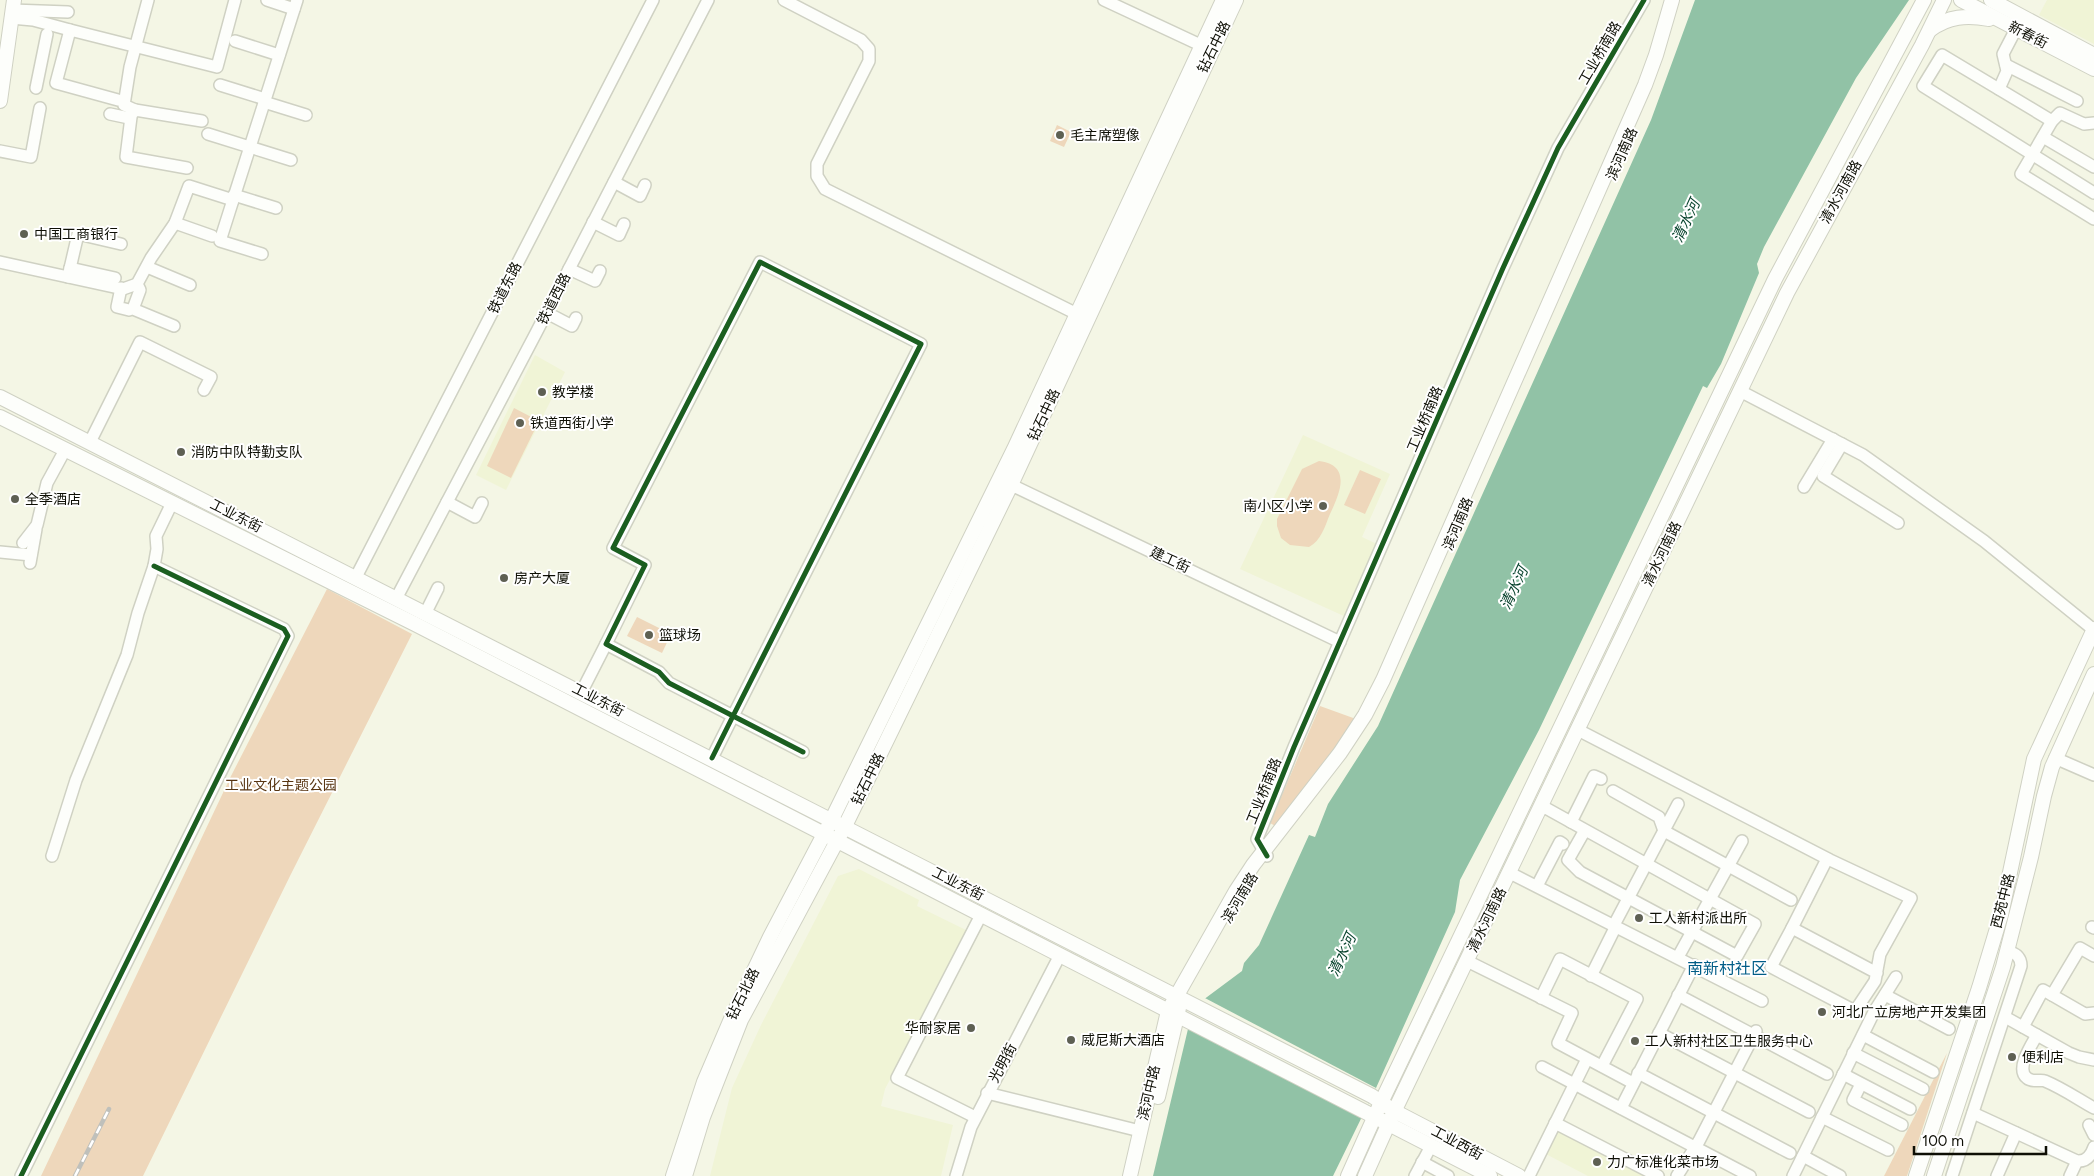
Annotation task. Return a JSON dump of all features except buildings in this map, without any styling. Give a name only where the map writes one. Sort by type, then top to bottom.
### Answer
[{"type":"main road","name":"钻石中路","points":[[846,826],[1206,48],[1222,0]]},
{"type":"main road","name":"钻石中路","points":[[1206,48],[1236,0]]},
{"type":"main road","name":"滨河南路","points":[[1265,854],[1340,753],[1365,715],[1383,680],[1645,85],[1672,0]]},
{"type":"main road","name":"滨河南路","points":[[1177,1016],[1236,890],[1349,753],[1379,699],[1415,624],[1637,120],[1659,66],[1679,0]]},
{"type":"main road","name":"清水河南路","points":[[1376,1102],[1775,279],[1924,0]]},
{"type":"main road","name":"清水河南路","points":[[1365,1176],[1740,391],[1808,253],[1944,0]]},
{"type":"main road","name":"新春街","points":[[1961,0],[2094,69]]},
{"type":"main road","name":"新春街","points":[[1991,0],[2094,55]]},
{"type":"main road","points":[[0,101],[13,9]]},
{"type":"main road","points":[[1929,30],[1939,23],[1964,16],[2001,21]]},
{"type":"main road","name":"工业东街","points":[[0,397],[397,597],[1184,999],[1376,1102]]},
{"type":"main road","name":"工业东街","points":[[4,420],[415,624],[1177,1016],[1376,1102]]},
{"type":"main road","points":[[142,488],[150,473]]},
{"type":"main road","name":"钻石中路","points":[[832,819],[1005,482]]},
{"type":"main road","points":[[194,514],[202,499]]},
{"type":"main road","name":"西苑中路","points":[[1916,1176],[1979,988],[2001,915],[2034,759],[2094,630]]},
{"type":"main road","name":"西苑中路","points":[[1934,1176],[2007,951],[2031,857],[2044,796],[2055,758],[2094,674]]},
{"type":"main road","name":"钻石北路","points":[[673,1176],[716,1052],[770,937],[832,819]]},
{"type":"main road","name":"钻石北路","points":[[684,1176],[703,1117],[741,1020],[846,826]]},
{"type":"main road","name":"滨河中路","points":[[1130,1176],[1140,1131],[1177,1016]]},
{"type":"main road","name":"滨河中路","points":[[1140,1176],[1177,1016]]},
{"type":"main road","points":[[1380,1142],[1387,1136],[1416,1130],[1407,1108],[1406,1087]]},
{"type":"main road","points":[[1348,1176],[1370,1127],[1368,1116],[1376,1102]]},
{"type":"main road","name":"工业西街","points":[[1376,1102],[1392,1117],[1416,1130],[1519,1176]]},
{"type":"main road","name":"工业西街","points":[[1416,1130],[1431,1146],[1490,1176]]},
{"type":"street","points":[[133,113],[124,105],[130,67],[148,0]]},
{"type":"street","points":[[13,9],[32,20],[135,48],[217,67],[236,0]]},
{"type":"street","points":[[262,254],[220,241],[296,4],[267,0]]},
{"type":"street","name":"铁道东路","points":[[356,577],[653,0]]},
{"type":"street","name":"铁道西路","points":[[397,597],[547,313],[708,0]]},
{"type":"street","points":[[784,0],[861,40],[869,49],[869,61],[817,164],[817,176],[825,189],[1082,317]]},
{"type":"street","points":[[1104,0],[1206,48]]},
{"type":"street","name":"工业桥南路","points":[[1265,854],[1257,839],[1294,747],[1499,276],[1558,148],[1644,0]]},
{"type":"street","points":[[13,9],[68,12]]},
{"type":"street","points":[[1999,89],[2007,71],[2004,54],[2016,29]]},
{"type":"street","points":[[70,30],[56,83],[118,100]]},
{"type":"street","points":[[36,88],[47,34]]},
{"type":"street","points":[[235,41],[279,55]]},
{"type":"street","points":[[2052,121],[1942,55],[1923,86],[2094,193]]},
{"type":"street","points":[[2006,65],[2077,101]]},
{"type":"street","points":[[220,85],[306,115]]},
{"type":"street","points":[[0,151],[31,157],[40,108]]},
{"type":"street","points":[[133,113],[126,157],[187,168]]},
{"type":"street","points":[[110,114],[133,113],[202,121]]},
{"type":"street","points":[[2094,123],[2084,124],[2060,113],[2052,121],[2021,174],[2094,219]]},
{"type":"street","points":[[208,134],[292,160]]},
{"type":"street","points":[[2043,137],[2094,167]]},
{"type":"street","points":[[614,182],[640,196],[645,185]]},
{"type":"street","points":[[136,284],[175,224],[189,186],[276,208]]},
{"type":"street","points":[[593,222],[619,235],[624,224]]},
{"type":"street","points":[[175,224],[212,236]]},
{"type":"street","points":[[69,272],[78,234],[121,244]]},
{"type":"street","points":[[0,262],[69,272],[118,283],[136,284]]},
{"type":"street","points":[[582,692],[646,565],[612,548],[760,262],[921,344],[712,758]]},
{"type":"street","points":[[146,267],[190,285]]},
{"type":"street","points":[[569,268],[595,281],[600,271]]},
{"type":"street","points":[[118,283],[117,307],[130,310]]},
{"type":"street","points":[[136,284],[140,290],[133,309],[174,326]]},
{"type":"street","points":[[547,313],[572,326],[576,318]]},
{"type":"street","points":[[90,442],[140,342],[211,377],[204,390]]},
{"type":"street","points":[[1740,391],[1862,455],[1984,541],[2094,630]]},
{"type":"street","points":[[1804,487],[1838,442]]},
{"type":"street","points":[[1838,442],[1823,476],[1898,523]]},
{"type":"street","points":[[0,552],[31,559],[47,483],[65,450]]},
{"type":"street","name":"建工街","points":[[1005,482],[1340,642]]},
{"type":"street","points":[[447,502],[475,517],[482,503]]},
{"type":"street","points":[[52,856],[76,780],[122,669],[154,566],[157,549],[156,536],[172,503]]},
{"type":"street","points":[[23,543],[37,525]]},
{"type":"street","points":[[21,1176],[288,636],[284,629],[154,566]]},
{"type":"street","points":[[426,612],[438,588]]},
{"type":"street","points":[[606,644],[659,672],[669,683],[803,752]]},
{"type":"street","points":[[1578,730],[1724,806],[1910,898],[1880,954],[1876,981],[1855,1011],[1771,968],[1827,858]]},
{"type":"street","points":[[2055,758],[2094,775]]},
{"type":"street","points":[[1572,822],[1594,776],[1601,779]]},
{"type":"street","points":[[1613,791],[1659,817],[1664,831],[1791,900]]},
{"type":"street","points":[[1591,976],[1628,898],[1678,804]]},
{"type":"street","points":[[1542,806],[1755,924],[1737,956],[1580,872],[1568,860],[1585,830]]},
{"type":"street","points":[[1678,957],[1742,841]]},
{"type":"street","points":[[1537,886],[1560,842],[1563,844]]},
{"type":"street","points":[[1510,872],[1762,1001]]},
{"type":"street","points":[[975,1118],[897,1078],[981,915]]},
{"type":"street","points":[[1792,928],[1877,973]]},
{"type":"street","points":[[2052,995],[2080,948],[2094,956]]},
{"type":"street","points":[[1952,1176],[2021,966],[2021,960],[2018,956],[2007,951]]},
{"type":"street","name":"光明街","points":[[956,1176],[975,1118],[1060,955]]},
{"type":"street","points":[[1541,998],[1560,959],[1637,999],[1602,1066]]},
{"type":"street","points":[[1467,961],[1572,1013],[1558,1043],[1602,1066],[1636,1078],[1714,1113],[1790,1153]]},
{"type":"street","points":[[1620,1108],[1694,965]]},
{"type":"street","points":[[1793,1176],[1862,1035],[1896,977]]},
{"type":"street","points":[[2023,1027],[2043,990],[2085,1014],[2094,1013]]},
{"type":"street","points":[[1678,995],[1755,1033],[1827,1074]]},
{"type":"street","points":[[1885,995],[1949,1029]]},
{"type":"street","points":[[2005,1017],[2079,1057],[2094,1060]]},
{"type":"street","points":[[1659,1033],[1809,1112]]},
{"type":"street","points":[[1677,1176],[1714,1113],[1755,1033]]},
{"type":"street","points":[[1862,1035],[1933,1072]]},
{"type":"street","points":[[2037,1035],[2024,1062],[2023,1073],[2026,1078],[2043,1080],[2094,1108]]},
{"type":"street","points":[[1853,1053],[1923,1088]]},
{"type":"street","points":[[1530,1176],[1584,1063]]},
{"type":"street","points":[[1907,1080],[1916,1063]]},
{"type":"street","points":[[1542,1067],[1750,1176]]},
{"type":"street","points":[[1843,1074],[1910,1109]]},
{"type":"street","points":[[1861,1084],[1853,1100],[1902,1125]]},
{"type":"street","points":[[987,1093],[1140,1131]]},
{"type":"street","points":[[1973,1113],[2094,1169]]},
{"type":"street","points":[[1822,1117],[1888,1150]]},
{"type":"street","points":[[1555,1123],[1658,1176]]},
{"type":"street","points":[[1997,1176],[2016,1133]]},
{"type":"street","points":[[1415,1176],[1431,1146]]},
{"type":"street","points":[[2070,1176],[2080,1161],[2088,1158],[2094,1147]]},
{"type":"street","points":[[1803,1156],[1840,1176]]},
{"type":"street","points":[[1422,1162],[1448,1176]]},
{"type":"shaded area","points":[[2047,0],[2094,0],[2094,44],[2039,15]]},
{"type":"shaded area","name":"铁道西街小学","points":[[535,355],[565,372],[506,490],[476,475]]},
{"type":"shaded area","name":"南小区小学","points":[[1303,435],[1390,474],[1362,537],[1379,545],[1346,617],[1240,569]]},
{"type":"shaded area","points":[[859,869],[919,900],[917,906],[968,931],[885,1089],[881,1106],[953,1125],[941,1176],[710,1176],[732,1088],[761,1025],[838,876]]},
{"type":"shaded area","name":"力广标准化菜市场","points":[[1555,1127],[1650,1176],[1588,1176],[1542,1152]]},
{"type":"green space","points":[[1057,125],[1071,132],[1064,147],[1050,141]]},
{"type":"green space","points":[[514,408],[539,421],[511,478],[487,466]]},
{"type":"green space","points":[[1319,461],[1336,468],[1340,475],[1341,482],[1337,498],[1317,541],[1309,547],[1290,545],[1281,538],[1277,519],[1302,469]]},
{"type":"green space","points":[[1360,470],[1381,479],[1365,514],[1344,505]]},
{"type":"green space","name":"工业文化主题公园","points":[[327,589],[412,634],[291,874],[143,1176],[41,1176],[231,776]]},
{"type":"green space","name":"篮球场","points":[[637,617],[671,634],[662,653],[627,636]]},
{"type":"green space","points":[[1320,706],[1356,719],[1323,767],[1277,827],[1270,823]]},
{"type":"green space","points":[[1947,1053],[1907,1176],[1884,1176]]},
{"type":"water","name":"清水河","points":[[1695,0],[1909,0],[1856,78],[1764,247],[1757,264],[1759,273],[1721,364],[1707,388],[1703,386],[1539,730],[1460,880],[1455,912],[1376,1088],[1333,1176],[1153,1176],[1188,1029],[1203,1000],[1242,971],[1244,963],[1259,945],[1309,835],[1315,837],[1328,804],[1378,726],[1651,120]]},
{"type":"pier","points":[[1203,997],[1376,1088],[1362,1117],[1187,1025]]},
{"type":"railway","points":[[75,1176],[109,1109]]},
{"type":"cycle path","points":[[1267,856],[1257,839],[1294,747],[1503,268],[1558,148],[1644,0]]},
{"type":"cycle path","points":[[712,758],[733,716],[921,344],[760,262],[613,548],[645,565],[606,644],[659,672],[669,683],[803,752]]},
{"type":"cycle path","points":[[21,1176],[288,636],[284,629],[154,566]]},
{"type":"place","name":"毛主席塑像","points":[[1060,135]]},
{"type":"place","name":"中国工商银行","points":[[24,234]]},
{"type":"place","name":"教学楼","points":[[542,392]]},
{"type":"place","name":"铁道西街小学","points":[[520,423]]},
{"type":"place","name":"消防中队特勤支队","points":[[181,452]]},
{"type":"place","name":"全季酒店","points":[[15,499]]},
{"type":"place","name":"南小区小学","points":[[1323,506]]},
{"type":"place","name":"房产大厦","points":[[504,578]]},
{"type":"place","name":"篮球场","points":[[649,635]]},
{"type":"place","name":"工人新村派出所","points":[[1639,918]]},
{"type":"place","name":"河北广立房地产开发集团","points":[[1822,1012]]},
{"type":"place","name":"华耐家居","points":[[971,1028]]},
{"type":"place","name":"威尼斯大酒店","points":[[1071,1040]]},
{"type":"place","name":"工人新村社区卫生服务中心","points":[[1635,1041]]},
{"type":"place","name":"便利店","points":[[2012,1057]]},
{"type":"place","name":"力广标准化菜市场","points":[[1597,1162]]},
{"type":"district","name":"南新村社区","points":[[1727,968]]}]
